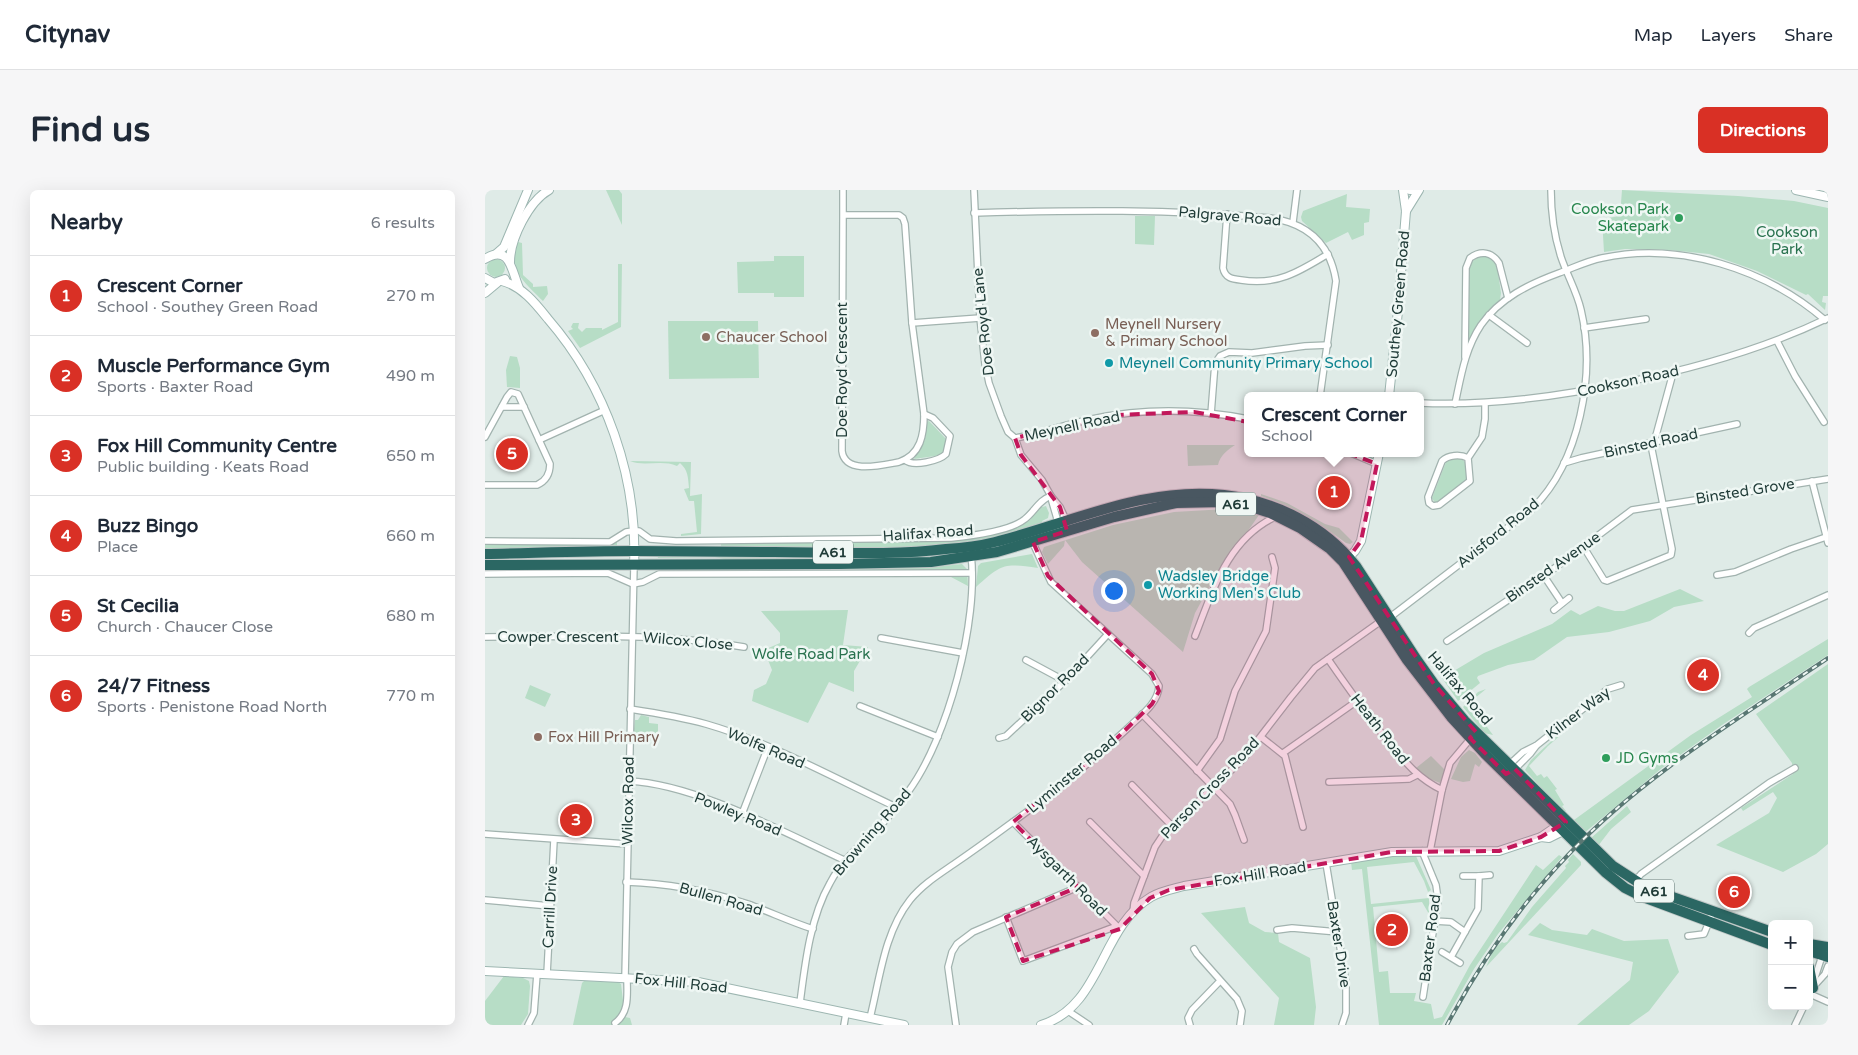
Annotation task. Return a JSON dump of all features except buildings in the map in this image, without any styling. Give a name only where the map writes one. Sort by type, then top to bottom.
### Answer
[{"type":"highway","name":"Halifax Road","points":[[485,554],[634,551],[933,551],[994,542],[1122,504],[1157,497],[1198,494],[1223,495],[1256,501],[1287,512],[1321,532],[1346,560],[1433,696],[1510,769],[1562,826]]},
{"type":"highway","name":"Halifax Road","points":[[485,565],[901,564],[931,562],[971,558],[1033,542],[1130,512],[1177,503],[1223,502],[1277,516],[1316,538],[1346,560]]},
{"type":"highway","points":[[1062,521],[1065,532]]},
{"type":"highway","name":"A61","points":[[1562,826],[1635,881],[1768,943]]},
{"type":"highway","name":"A61","points":[[1562,826],[1605,872],[1635,893],[1669,908],[1711,916],[1768,931]]},
{"type":"highway","points":[[1635,881],[1633,885],[1635,893]]},
{"type":"highway","points":[[1760,928],[1768,934]]},
{"type":"highway","points":[[1813,947],[1826,956]]},
{"type":"highway","points":[[1813,952],[1826,956]]},
{"type":"highway","points":[[1813,957],[1826,956]]},
{"type":"street","points":[[486,258],[496,254],[504,247],[528,190]]},
{"type":"street","points":[[485,293],[508,276],[512,248],[526,216],[537,199],[549,190]]},
{"type":"street","name":"Doe Royd Crescent","points":[[843,190],[842,455],[848,464],[856,467],[890,464],[905,460],[913,463],[941,458],[947,454],[950,436],[933,418],[924,414]]},
{"type":"street","name":"Doe Royd Lane","points":[[974,190],[980,318],[989,382],[1008,432],[1015,438],[1021,455],[1042,480],[1062,521]]},
{"type":"street","points":[[1293,222],[1297,190]]},
{"type":"street","name":"Southey Green Road","points":[[1389,392],[1406,211],[1403,190]]},
{"type":"street","points":[[1410,190],[1418,190]]},
{"type":"street","name":"Southey Green Road","points":[[1406,211],[1418,190]]},
{"type":"street","name":"Avisford Road","points":[[1385,619],[1532,509],[1549,490],[1564,463],[1577,423],[1584,391],[1587,348],[1575,290],[1562,260],[1555,231],[1551,190]]},
{"type":"street","points":[[1796,190],[1828,197]]},
{"type":"street","name":"Palgrave Road","points":[[974,213],[1091,210],[1227,214],[1293,222],[1316,238],[1328,254],[1336,281],[1322,392]]},
{"type":"street","points":[[843,215],[891,214],[899,215],[903,218],[912,323],[924,414],[921,444],[905,460]]},
{"type":"street","points":[[1227,214],[1223,268],[1224,273],[1231,278],[1261,283],[1307,267],[1328,254]]},
{"type":"street","points":[[1465,360],[1466,268],[1470,258],[1481,253],[1496,258],[1508,298]]},
{"type":"street","points":[[496,254],[505,256],[511,265],[519,288],[567,342],[605,410],[623,463],[633,531],[633,565]]},
{"type":"street","points":[[1455,404],[1465,360],[1474,338],[1489,315],[1508,298],[1529,285],[1600,258],[1621,254],[1662,254],[1692,258],[1737,269],[1756,276],[1800,300],[1827,319]]},
{"type":"street","points":[[485,278],[490,282],[499,282],[519,288]]},
{"type":"street","points":[[1489,315],[1527,343]]},
{"type":"street","points":[[912,323],[980,318]]},
{"type":"street","points":[[1584,328],[1646,319]]},
{"type":"street","name":"Cookson Road","points":[[1424,403],[1485,403],[1539,398],[1673,373],[1743,353],[1777,341],[1827,319]]},
{"type":"street","points":[[1777,341],[1795,376],[1824,422]]},
{"type":"street","points":[[1211,414],[1215,363],[1217,358],[1223,353],[1263,352],[1328,345]]},
{"type":"street","points":[[1583,546],[1604,580],[1607,581],[1669,558],[1671,555],[1672,549],[1652,450],[1673,373]]},
{"type":"street","points":[[485,437],[511,392],[515,392],[518,394],[550,464],[550,471],[543,482],[530,485],[485,485]]},
{"type":"street","points":[[1468,458],[1462,455],[1447,457],[1442,461],[1428,497],[1429,503],[1433,506],[1439,505],[1468,484],[1471,478],[1468,458],[1482,437],[1485,403]]},
{"type":"street","points":[[502,407],[523,407]]},
{"type":"street","points":[[539,440],[605,410]]},
{"type":"street","name":"Meynell Road","points":[[1015,438],[1115,415],[1158,411],[1211,414],[1244,419]]},
{"type":"street","name":"Binsted Road","points":[[1564,463],[1737,424]]},
{"type":"street","points":[[1360,457],[1377,464]]},
{"type":"street","points":[[1346,560],[1361,541],[1378,457]]},
{"type":"street","name":"Binsted Grove","points":[[1663,504],[1828,479]]},
{"type":"street","points":[[1717,575],[1735,572],[1791,549],[1827,540],[1812,481]]},
{"type":"street","name":"Halifax Road","points":[[633,531],[639,531],[650,539],[669,541],[951,538],[984,534],[1022,522],[1043,499],[1051,496]]},
{"type":"street","name":"Binsted Avenue","points":[[1447,641],[1544,576],[1632,510],[1663,504]]},
{"type":"street","points":[[1259,510],[1262,516],[1261,525]]},
{"type":"street","points":[[1195,636],[1214,586],[1243,539],[1261,525],[1277,516]]},
{"type":"street","points":[[485,541],[610,542],[626,532],[633,531]]},
{"type":"street","name":"Lyminster Road","points":[[870,1018],[891,933],[904,908],[919,890],[1013,822],[1093,759],[1141,714],[1157,696],[1158,682],[1151,674],[1051,582],[1029,532]]},
{"type":"street","name":"Browning Road","points":[[800,1003],[813,929],[825,891],[844,860],[896,807],[919,775],[938,737],[953,696],[963,653],[970,607],[972,573],[969,546]]},
{"type":"street","points":[[1197,771],[1220,739],[1233,696],[1266,632],[1275,568],[1272,557]]},
{"type":"street","name":"Wilcox Road","points":[[615,1022],[622,1018],[626,1007],[627,844],[633,565]]},
{"type":"street","points":[[485,574],[609,573],[633,584],[643,582],[659,574],[972,573]]},
{"type":"street","points":[[1544,576],[1562,604]]},
{"type":"street","points":[[1749,633],[1754,628],[1828,596]]},
{"type":"street","points":[[1554,610],[1569,598]]},
{"type":"street","name":"Parson Cross Road","points":[[1133,912],[1134,903],[1158,841],[1171,825],[1240,762],[1305,680],[1328,659],[1385,619]]},
{"type":"street","name":"Bignor Road","points":[[999,738],[1006,736],[1065,681],[1108,634]]},
{"type":"street","name":"Cowper Crescent","points":[[485,637],[631,637]]},
{"type":"street","name":"Wilcox Close","points":[[631,637],[686,638],[744,647]]},
{"type":"street","points":[[881,638],[963,653]]},
{"type":"street","name":"Heath Road","points":[[1328,659],[1373,723],[1417,775],[1442,790]]},
{"type":"street","points":[[1026,660],[1065,681]]},
{"type":"street","name":"Kilner Way","points":[[1510,769],[1523,752],[1537,745],[1609,689],[1621,685]]},
{"type":"street","points":[[1283,753],[1357,701]]},
{"type":"street","points":[[860,706],[938,737]]},
{"type":"street","name":"Wolfe Road","points":[[630,709],[660,713],[705,724],[768,747],[896,807]]},
{"type":"street","points":[[1141,714],[1233,808],[1244,840]]},
{"type":"street","points":[[1426,851],[1450,763],[1473,735]]},
{"type":"street","points":[[1261,737],[1283,753],[1287,759],[1303,827]]},
{"type":"street","points":[[742,814],[768,747]]},
{"type":"street","points":[[1635,881],[1641,874],[1769,783],[1795,768]]},
{"type":"street","points":[[1329,782],[1409,779],[1417,775]]},
{"type":"street","name":"Powley Road","points":[[629,781],[647,783],[692,795],[742,814],[844,860]]},
{"type":"street","points":[[1132,785],[1171,825]]},
{"type":"street","name":"Aysgarth Road","points":[[1013,822],[1119,928]]},
{"type":"street","points":[[1090,822],[1144,876]]},
{"type":"street","name":"Fox Hill Road","points":[[1041,1025],[1055,1020],[1068,1011],[1093,979],[1119,928],[1133,912],[1150,898],[1169,890],[1392,852],[1499,851],[1541,837],[1562,826]]},
{"type":"street","points":[[485,834],[627,844]]},
{"type":"street","name":"Carrill Drive","points":[[547,974],[554,840]]},
{"type":"street","name":"Baxter Road","points":[[1423,997],[1435,921],[1437,893],[1426,851]]},
{"type":"street","name":"Baxter Drive","points":[[1326,863],[1346,983],[1346,1013],[1342,1025]]},
{"type":"street","points":[[1463,876],[1490,875]]},
{"type":"street","points":[[1451,957],[1478,910],[1479,876]]},
{"type":"street","name":"Bullen Road","points":[[627,882],[680,886],[749,905],[813,929]]},
{"type":"street","points":[[956,1025],[948,967],[952,952],[963,938],[1006,917],[1078,887]]},
{"type":"street","points":[[485,900],[550,906]]},
{"type":"street","points":[[1689,936],[1703,934],[1711,916]]},
{"type":"street","points":[[1006,917],[1023,961],[1119,928]]},
{"type":"street","points":[[1435,921],[1451,922],[1465,932]]},
{"type":"street","points":[[1277,930],[1292,928],[1338,932]]},
{"type":"street","points":[[1194,948],[1240,1005],[1242,1011],[1240,1025]]},
{"type":"street","points":[[1442,952],[1460,963]]},
{"type":"street","points":[[1813,987],[1826,956]]},
{"type":"street","points":[[1813,989],[1825,974],[1826,956]]},
{"type":"street","name":"Fox Hill Road","points":[[485,971],[698,982],[904,1025]]},
{"type":"street","points":[[528,1025],[534,1013],[537,974]]},
{"type":"street","points":[[1189,1025],[1189,1014],[1220,981]]},
{"type":"street","points":[[1813,993],[1828,1002]]},
{"type":"street","points":[[1795,1025],[1802,1010]]},
{"type":"street","points":[[1068,1011],[1089,1025]]},
{"type":"street","points":[[843,1025],[846,1013]]},
{"type":"highlighted area","points":[[1194,412],[1286,429],[1377,464],[1361,541],[1349,557],[1434,684],[1476,732],[1470,738],[1506,774],[1515,769],[1566,822],[1541,837],[1499,851],[1392,852],[1169,890],[1150,898],[1120,929],[1023,961],[1006,917],[1078,887],[1013,822],[1117,738],[1152,704],[1159,691],[1152,674],[1048,576],[1033,542],[1067,531],[1060,507],[1021,455],[1015,438],[1115,415]]},
{"type":"green space","points":[[606,190],[619,190],[622,194],[622,225]]},
{"type":"green space","name":"Cookson Park","points":[[1622,190],[1738,196],[1794,201],[1828,208],[1828,296],[1823,296],[1822,302],[1826,303],[1825,310],[1808,294],[1806,295],[1757,271],[1709,254],[1670,250],[1625,249],[1604,252],[1602,219],[1620,216]]},
{"type":"green space","points":[[1347,194],[1346,207],[1370,209],[1369,222],[1364,223],[1364,235],[1352,240],[1348,232],[1326,243],[1302,221],[1303,211]]},
{"type":"green space","points":[[1135,216],[1155,216],[1154,245],[1135,244]]},
{"type":"green space","points":[[518,242],[522,243],[523,275],[533,284],[533,287],[547,286],[548,294],[543,301],[524,282],[516,268],[515,252]]},
{"type":"green space","points":[[774,256],[804,256],[804,297],[774,297],[774,293],[738,293],[737,262],[774,261]]},
{"type":"green space","points":[[1480,256],[1488,256],[1497,265],[1501,293],[1500,300],[1482,320],[1467,345],[1469,269],[1471,262]]},
{"type":"green space","points":[[492,259],[500,259],[505,264],[503,275],[492,277],[487,272],[487,264]]},
{"type":"green space","points":[[618,264],[622,264],[621,327],[580,348],[568,331],[573,329],[571,327],[573,323],[579,323],[578,328],[582,332],[586,328],[602,328],[602,330],[618,322]]},
{"type":"green space","points":[[668,321],[758,321],[759,378],[669,379]]},
{"type":"green space","points":[[510,356],[517,357],[520,368],[520,388],[507,387],[506,370]]},
{"type":"green space","points":[[929,421],[947,440],[942,455],[914,459],[925,439],[926,422]]},
{"type":"green space","points":[[1187,445],[1235,445],[1224,454],[1218,465],[1188,466]]},
{"type":"green space","points":[[1461,458],[1467,464],[1469,479],[1439,503],[1435,503],[1432,498],[1446,462],[1449,459]]},
{"type":"green space","points":[[630,461],[691,462],[690,496],[702,494],[701,534],[681,536],[681,534],[697,532],[694,501],[689,501],[684,489],[689,488],[685,468],[680,463],[677,466],[665,463],[636,463]]},
{"type":"green space","points":[[1261,494],[1287,503],[1325,524],[1339,528],[1353,542],[1350,544],[1346,543],[1306,516],[1285,505],[1261,496]]},
{"type":"green space","points":[[1042,504],[1042,507],[1046,506],[1049,513],[1048,518],[1042,521],[1043,523],[997,538],[965,545],[904,548],[730,549],[721,547],[721,541],[773,543],[833,540],[957,540],[1030,520]]},
{"type":"green space","points":[[1226,509],[1259,515],[1211,584],[1195,613],[1183,652],[1082,562],[1065,540],[1113,525],[1174,512]]},
{"type":"green space","points":[[1065,540],[1064,546],[1048,564],[1042,552],[1044,547]]},
{"type":"green space","points":[[617,541],[617,548],[485,550],[485,544]]},
{"type":"green space","points":[[960,552],[934,559],[732,561],[715,557],[658,558],[657,555]]},
{"type":"green space","points":[[1032,554],[1038,568],[1004,567],[976,587],[978,566],[981,563]]},
{"type":"green space","points":[[962,564],[967,569],[968,586],[951,577],[950,570],[719,571],[729,569],[934,567]]},
{"type":"green space","points":[[1680,589],[1704,601],[1674,607],[1650,621],[1609,632],[1567,637],[1534,660],[1508,665],[1478,676],[1477,678],[1480,683],[1458,701],[1442,678],[1484,653],[1552,624],[1571,610],[1580,615],[1598,606],[1615,611],[1624,611]]},
{"type":"green space","name":"Wolfe Road Park","points":[[848,610],[843,645],[868,647],[854,671],[854,692],[829,682],[808,723],[752,701],[754,690],[766,684],[772,670],[764,650],[780,643],[780,633],[761,611]]},
{"type":"green space","points":[[1828,639],[1828,655],[1722,725],[1662,768],[1583,834],[1574,825],[1574,820],[1691,735],[1752,697],[1747,689],[1749,687]]},
{"type":"green space","points":[[1828,664],[1828,844],[1816,854],[1783,872],[1716,845],[1769,813],[1777,798],[1773,792],[1743,811],[1741,808],[1793,774],[1792,763],[1756,714]]},
{"type":"green space","points":[[530,685],[551,694],[545,707],[525,698]]},
{"type":"green space","points":[[1486,689],[1469,703],[1493,735],[1484,733],[1463,707],[1478,692]]},
{"type":"green space","points":[[641,715],[649,717],[649,723],[658,724],[658,742],[633,737],[635,720],[638,720]]},
{"type":"green space","points":[[1561,732],[1562,734],[1529,766],[1537,776],[1541,774],[1544,778],[1547,776],[1557,789],[1555,790],[1566,811],[1562,811],[1525,770],[1531,760]]},
{"type":"green space","points":[[1469,750],[1475,753],[1482,762],[1479,767],[1475,764],[1470,781],[1463,782],[1451,779],[1461,757]]},
{"type":"green space","points":[[1431,756],[1445,770],[1440,783],[1428,778],[1416,768]]},
{"type":"green space","points":[[1627,806],[1631,812],[1611,829],[1598,846],[1590,839]]},
{"type":"green space","points":[[1408,854],[1416,856],[1431,890],[1428,892],[1414,862],[1367,867],[1371,904],[1429,898],[1429,914],[1422,902],[1373,907],[1379,972],[1388,971],[1390,993],[1416,993],[1414,1001],[1431,1004],[1434,1019],[1442,1017],[1470,965],[1536,865],[1543,870],[1559,855],[1562,857],[1498,934],[1474,969],[1442,1025],[1379,1025],[1362,869],[1352,870],[1351,862]]},
{"type":"green space","points":[[1573,854],[1581,862],[1581,865],[1486,967],[1494,949],[1502,942],[1507,942],[1532,907],[1566,868],[1568,860]]},
{"type":"green space","points":[[1245,907],[1249,923],[1265,932],[1278,933],[1279,942],[1310,958],[1316,1007],[1314,1025],[1274,1025],[1279,998],[1201,913]]},
{"type":"green space","points":[[1540,923],[1552,930],[1587,935],[1592,929],[1624,941],[1668,939],[1679,972],[1649,1011],[1629,1025],[1577,1025],[1630,980],[1633,962],[1528,935]]},
{"type":"green space","points":[[504,976],[523,978],[529,981],[528,1014],[521,1025],[485,1025],[485,1001]]},
{"type":"green space","points":[[584,981],[618,982],[621,984],[625,1017],[630,1018],[632,1025],[573,1025]]},
{"type":"railway","points":[[1447,1025],[1473,979],[1501,936],[1550,874],[1596,827],[1659,774],[1726,726],[1828,658]]},
{"type":"place","name":"Cookson Park Skatepark","points":[[1679,218]]},
{"type":"place","name":"Meynell Nursery & Primary School","points":[[1095,333]]},
{"type":"place","name":"Chaucer School","points":[[706,337]]},
{"type":"place","name":"Meynell Community Primary School","points":[[1109,363]]},
{"type":"place","name":"St Cecilia","points":[[512,454]]},
{"type":"place","name":"Crescent Corner","points":[[1334,492]]},
{"type":"place","name":"Wadsley Bridge Working Men's Club","points":[[1148,585]]},
{"type":"place","name":"Buzz Bingo","points":[[1703,675]]},
{"type":"place","name":"Fox Hill Primary","points":[[538,737]]},
{"type":"place","name":"JD Gyms","points":[[1606,758]]},
{"type":"place","name":"Fox Hill Community Centre","points":[[576,820]]},
{"type":"place","name":"24/7 Fitness","points":[[1734,892]]},
{"type":"place","name":"Muscle Performance Gym","points":[[1392,930]]}]
